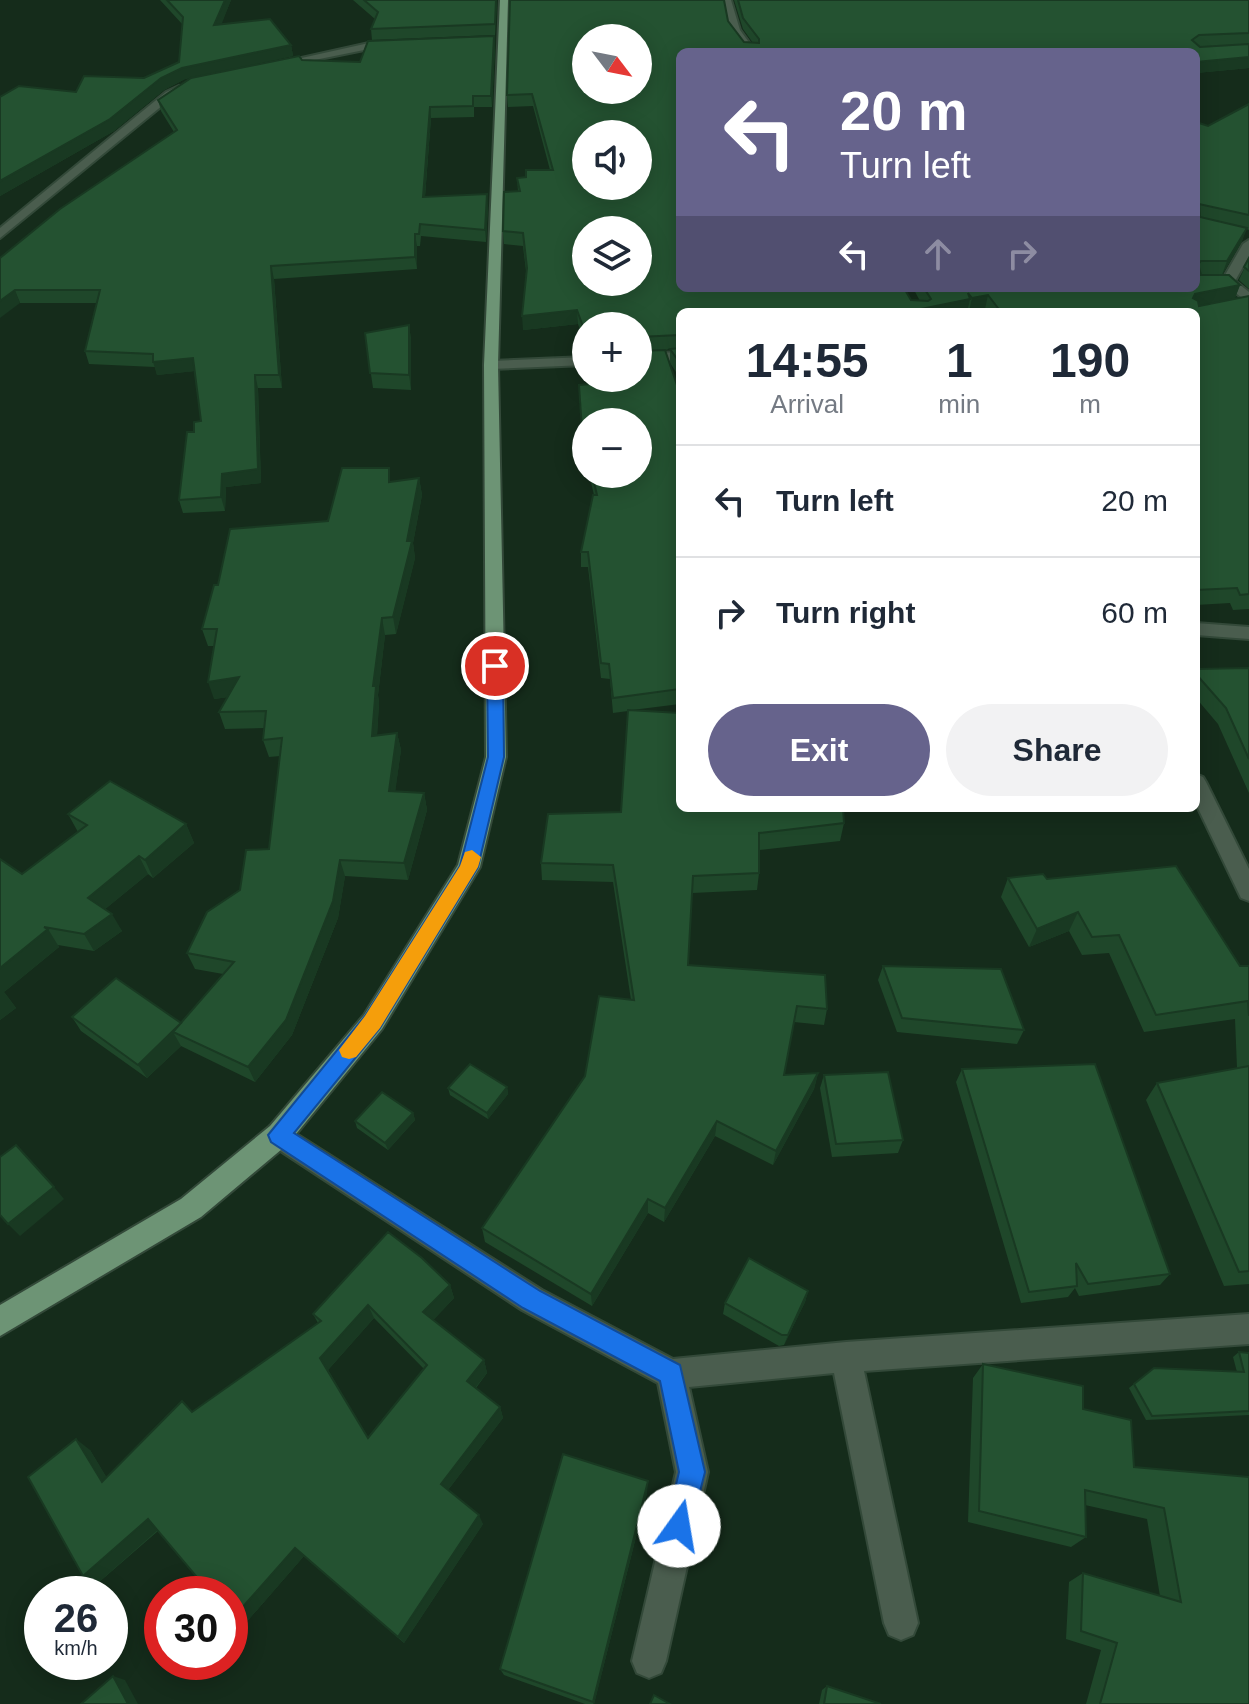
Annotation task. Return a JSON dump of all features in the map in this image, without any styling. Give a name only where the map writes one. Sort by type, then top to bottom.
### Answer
[{"type":"main road","points":[[0,1321],[191,1208],[279,1135],[373,1022],[469,867],[496,757],[491,365],[496,42],[509,3]]},
{"type":"street","points":[[727,0],[735,30],[748,48]]},
{"type":"street","points":[[258,68],[369,46],[414,44]]},
{"type":"street","points":[[0,234],[170,94],[190,84]]},
{"type":"street","points":[[1245,238],[1223,282],[1245,302]]},
{"type":"street","points":[[652,357],[676,356]]},
{"type":"street","points":[[491,365],[572,362]]},
{"type":"street","points":[[1200,629],[1249,633]]},
{"type":"street","points":[[1200,790],[1249,892]]},
{"type":"street","points":[[279,1135],[532,1300],[671,1374],[846,1357],[1249,1329]]},
{"type":"street","points":[[846,1357],[901,1623]]},
{"type":"street","points":[[649,1661],[692,1472],[671,1374]]},
{"type":"building","points":[[167,0],[225,0],[214,25],[270,19],[291,45],[182,68],[161,78],[110,119],[0,181],[0,97],[19,86],[76,92],[84,76],[144,78],[179,62],[183,17]]},
{"type":"building","points":[[364,0],[496,0],[495,24],[371,29],[378,12]]},
{"type":"building","points":[[510,0],[724,0],[728,21],[744,42],[759,43],[743,18],[738,0],[1249,0],[1249,33],[1199,35],[1192,40],[1200,47],[1249,44],[1249,57],[1200,62],[1200,48],[676,48],[676,292],[906,292],[911,300],[928,301],[931,299],[927,292],[1200,292],[1200,271],[1201,275],[1229,275],[1240,285],[1195,294],[1193,298],[1199,306],[1249,296],[1249,594],[1240,595],[1237,588],[1200,590],[1200,308],[998,308],[988,295],[972,298],[968,293],[970,299],[926,308],[676,308],[676,335],[652,336],[652,312],[577,310],[522,316],[527,268],[523,233],[503,231],[504,192],[520,191],[517,178],[526,177],[526,170],[553,170],[532,94],[507,95]]},
{"type":"building","points":[[494,36],[491,96],[473,96],[473,106],[430,107],[423,197],[487,194],[485,230],[420,224],[419,234],[415,234],[415,257],[271,266],[279,375],[255,375],[258,469],[222,474],[221,497],[179,500],[187,432],[194,432],[194,422],[201,421],[193,358],[153,362],[153,354],[85,351],[100,290],[15,290],[0,301],[0,258],[60,209],[177,130],[158,100],[191,78],[299,56],[302,60],[360,62],[368,41]]},
{"type":"building","points":[[1249,104],[1249,215],[1200,204],[1200,123],[1208,126]]},
{"type":"building","points":[[1200,217],[1247,228],[1227,261],[1200,262]]},
{"type":"building","points":[[409,325],[409,375],[370,373],[365,333]]},
{"type":"building","points":[[652,350],[665,350],[676,382],[676,690],[613,698],[609,664],[601,663],[588,552],[581,552],[593,495],[597,495],[595,488],[652,488],[652,408],[581,408],[579,392],[652,392]]},
{"type":"building","points":[[342,468],[389,468],[389,482],[419,478],[407,541],[412,541],[393,617],[382,618],[373,686],[376,686],[372,736],[397,733],[389,791],[424,793],[404,863],[340,860],[333,901],[286,1020],[248,1067],[173,1032],[234,962],[187,953],[207,912],[240,890],[246,850],[269,849],[282,738],[263,740],[266,711],[219,712],[239,677],[208,682],[217,629],[202,629],[214,585],[218,585],[230,529],[328,521]]},
{"type":"building","points":[[1249,668],[1249,759],[1226,708],[1200,679],[1200,669]]},
{"type":"building","points":[[628,710],[676,713],[676,812],[843,812],[844,823],[759,833],[759,873],[693,876],[688,965],[825,975],[827,1009],[797,1006],[784,1075],[818,1073],[776,1151],[717,1121],[665,1208],[648,1199],[591,1294],[482,1228],[585,1076],[599,996],[634,1000],[613,865],[541,863],[548,814],[621,812]]},
{"type":"building","points":[[110,781],[186,824],[145,860],[139,856],[88,898],[112,914],[84,934],[44,927],[48,929],[0,968],[0,859],[22,874],[87,825],[68,814]]},
{"type":"building","points":[[1176,866],[1240,966],[1249,966],[1249,1016],[1248,1001],[1156,1015],[1119,935],[1092,937],[1078,912],[1037,929],[1008,878],[1043,874],[1047,879]]},
{"type":"building","points":[[883,966],[1001,969],[1024,1030],[902,1018]]},
{"type":"building","points":[[116,978],[181,1023],[138,1065],[72,1017]]},
{"type":"building","points":[[470,1064],[507,1087],[487,1113],[448,1088]]},
{"type":"building","points":[[1095,1064],[1170,1274],[1088,1284],[1076,1263],[1077,1286],[1029,1292],[962,1069]]},
{"type":"building","points":[[1249,1066],[1249,1271],[1239,1272],[1157,1083]]},
{"type":"building","points":[[888,1072],[903,1140],[836,1144],[824,1075]]},
{"type":"building","points":[[382,1092],[413,1113],[385,1143],[355,1121]]},
{"type":"building","points":[[16,1145],[54,1187],[8,1224],[0,1215],[0,1157]]},
{"type":"building","points":[[388,1232],[450,1285],[423,1312],[484,1360],[467,1381],[500,1407],[441,1484],[479,1515],[398,1637],[295,1548],[248,1601],[248,1576],[196,1576],[148,1519],[83,1576],[28,1477],[76,1439],[102,1482],[182,1401],[192,1412],[321,1321],[313,1314]],"holes":[[[368,1305],[427,1365],[368,1438],[320,1358]]]},
{"type":"building","points":[[749,1258],[808,1291],[788,1335],[782,1335],[725,1303]]},
{"type":"building","points":[[1239,1352],[1249,1353],[1249,1411],[1152,1416],[1134,1384],[1154,1368],[1244,1372]]},
{"type":"building","points":[[983,1364],[1083,1386],[1083,1409],[1131,1420],[1134,1467],[1249,1477],[1249,1704],[1100,1704],[1117,1643],[1081,1631],[1083,1573],[1181,1602],[1164,1508],[1085,1490],[1086,1537],[979,1511]]},
{"type":"building","points":[[563,1454],[648,1481],[593,1702],[500,1669]]},
{"type":"building","points":[[108,1680],[115,1680],[128,1704],[81,1704]]},
{"type":"building","points":[[827,1686],[881,1704],[824,1704]]},
{"type":"building","points":[[654,1695],[670,1704],[650,1704]]},
{"type":"slow traffic","points":[[349,1050],[373,1022],[469,867],[472,857]]},
{"type":"route","points":[[495,666],[496,757],[469,867],[373,1022],[279,1135],[532,1300],[671,1374],[692,1472],[679,1526]]}]
